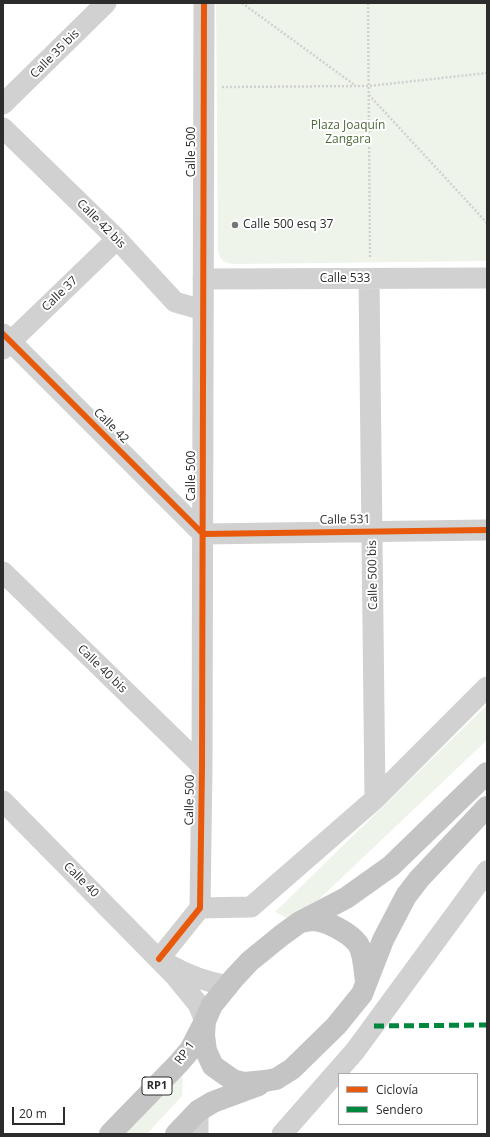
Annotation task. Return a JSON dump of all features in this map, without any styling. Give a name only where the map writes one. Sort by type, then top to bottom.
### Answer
[{"type":"main road","name":"RP 1","points":[[110,1134],[190,1050],[212,1005],[240,972],[264,949],[300,922],[346,898],[390,866],[487,773]]},
{"type":"main road","points":[[176,1134],[198,1111],[213,1102],[276,1079],[292,1069],[336,1026],[362,994],[383,940],[406,896],[419,879],[487,807]]},
{"type":"main road","points":[[300,922],[313,920],[330,924],[352,938],[358,944],[362,953],[366,982]]},
{"type":"main road","points":[[205,1021],[204,1035],[206,1051],[213,1066],[232,1080],[244,1082],[276,1079]]},
{"type":"street","name":"Calle 35 bis","points":[[3,104],[106,3]]},
{"type":"street","name":"Calle 500","points":[[200,908],[202,766],[204,3]]},
{"type":"street","name":"Calle 42 bis","points":[[3,128],[117,239],[175,302],[203,310]]},
{"type":"street","name":"Calle 37","points":[[5,341],[117,239]]},
{"type":"street","name":"Calle 533","points":[[203,279],[487,278]]},
{"type":"street","name":"Calle 500 bis","points":[[369,279],[375,799]]},
{"type":"street","name":"Calle 42","points":[[5,341],[203,534]]},
{"type":"street","name":"Calle 531","points":[[203,534],[487,530]]},
{"type":"street","name":"Calle 40 bis","points":[[3,572],[202,766]]},
{"type":"street","points":[[159,959],[200,908],[251,907],[375,799],[487,687]]},
{"type":"street","name":"Calle 40","points":[[3,801],[176,977],[198,1004],[205,1021]]},
{"type":"street","points":[[282,1134],[355,1051],[487,871]]},
{"type":"street","name":"Calle 40","points":[[159,959],[176,969],[200,979],[211,983],[228,986]]},
{"type":"street","points":[[198,1111],[198,1134]]},
{"type":"path","points":[[242,3],[356,86]]},
{"type":"path","points":[[368,3],[370,257]]},
{"type":"path","points":[[221,87],[369,86],[487,73]]},
{"type":"path","points":[[369,94],[487,223]]},
{"type":"green space","name":"Plaza Joaquín Zangara","points":[[216,3],[487,3],[487,261],[234,264],[228,263],[222,259],[218,251]]},
{"type":"green space","points":[[487,705],[487,740],[295,922],[275,912]]},
{"type":"green space","points":[[181,1076],[183,1078],[182,1096],[147,1134],[125,1134]]},
{"type":"marked path","points":[[374,1026],[487,1025]]},
{"type":"cycle path","points":[[159,959],[200,908],[202,766],[204,3]]},
{"type":"cycle path","points":[[3,334],[203,534],[487,530]]},
{"type":"place","name":"Calle 500 esq 37","points":[[235,225]]}]
